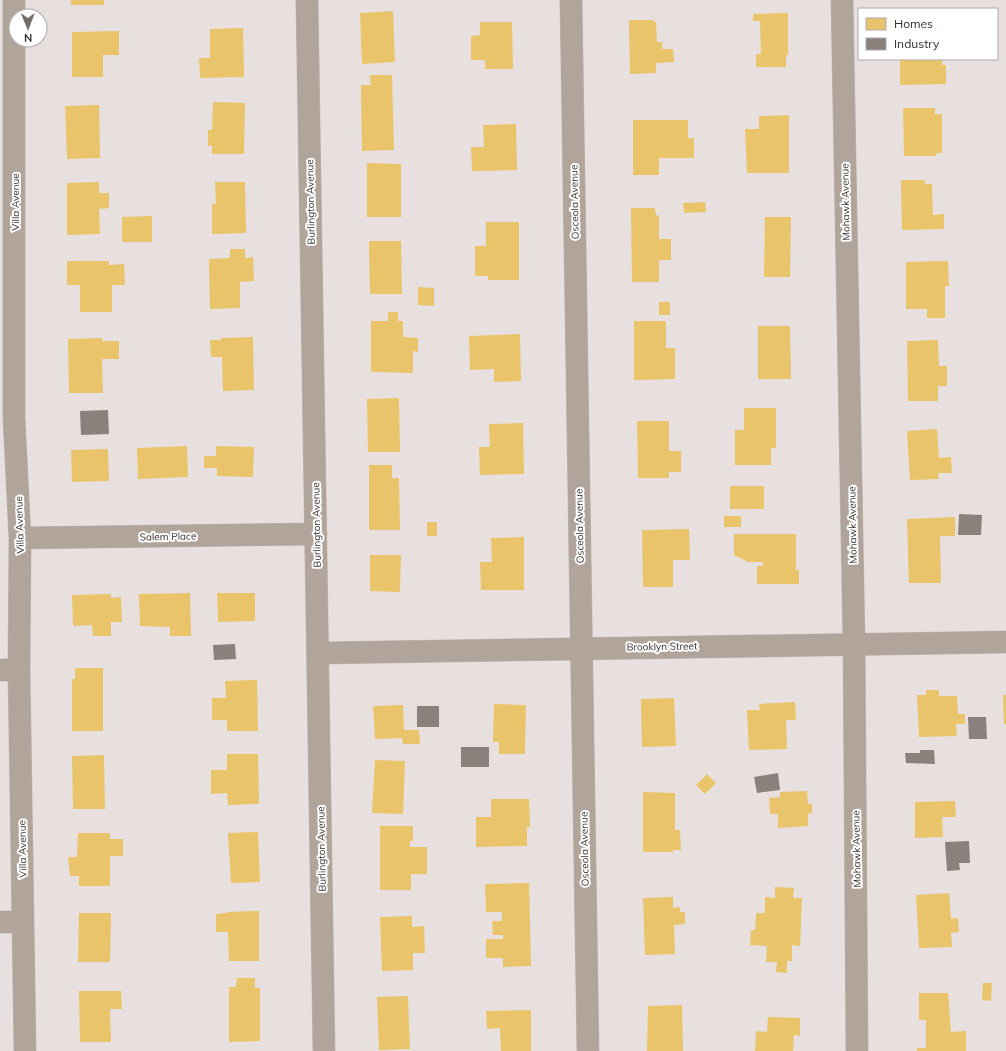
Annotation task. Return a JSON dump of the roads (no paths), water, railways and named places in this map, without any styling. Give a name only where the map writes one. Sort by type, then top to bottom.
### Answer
[{"type":"street","name":"Villa Avenue","points":[[14,0],[8,170],[7,418],[20,538],[10,670],[23,922],[25,1051]]},
{"type":"street","name":"Burlington Avenue","points":[[307,0],[319,652],[324,1051]]},
{"type":"street","name":"Osceola Avenue","points":[[571,0],[588,1051]]},
{"type":"street","name":"Mohawk Avenue","points":[[842,0],[854,643],[858,1051]]},
{"type":"street","name":"Salem Place","points":[[20,538],[316,534]]},
{"type":"street","name":"Brooklyn Street","points":[[319,652],[854,643],[1006,642]]},
{"type":"street","points":[[0,922],[23,922]]}]
